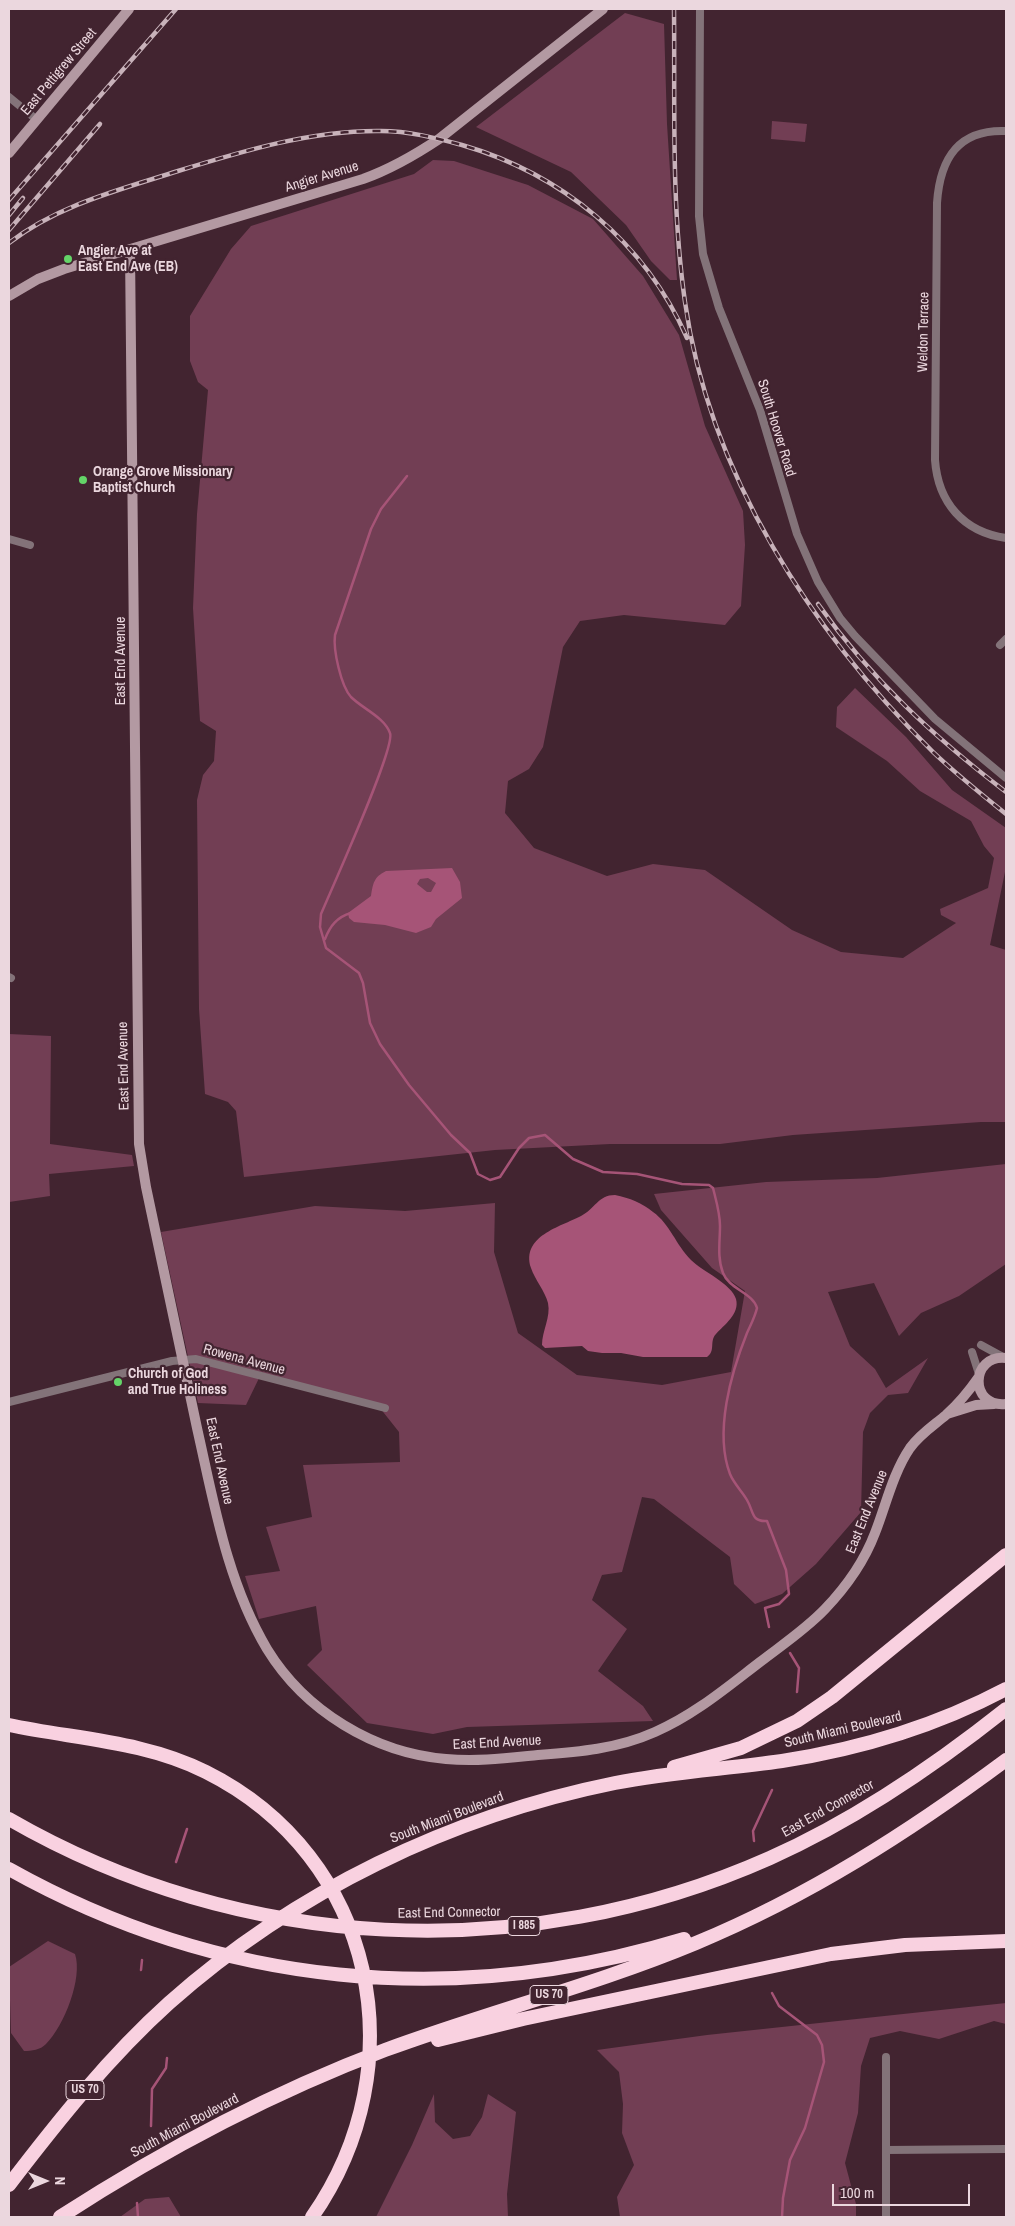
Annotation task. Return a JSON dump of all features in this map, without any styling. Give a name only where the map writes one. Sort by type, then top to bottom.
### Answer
[{"type":"highway","points":[[618,1782],[742,1748],[797,1721],[859,1674],[1001,1558],[1006,1547]]},
{"type":"highway","name":"South Miami Boulevard","points":[[9,2185],[54,2126],[109,2063],[169,2003],[213,1967],[304,1904],[378,1863],[456,1828],[536,1802],[618,1782],[784,1760],[866,1744],[945,1718],[1006,1689]]},
{"type":"highway","name":"East End Connector","points":[[9,1820],[67,1850],[141,1882],[211,1903],[257,1914],[313,1924],[377,1931],[458,1932],[539,1925],[618,1910],[657,1900],[734,1874],[771,1858],[844,1821],[887,1795],[965,1742],[1006,1709]]},
{"type":"highway","points":[[9,1725],[146,1750],[206,1771],[242,1793],[275,1819],[317,1868],[346,1921],[365,1981],[371,2044],[367,2086],[351,2146],[332,2185],[312,2217]]},
{"type":"highway","points":[[9,1869],[86,1908],[165,1939],[231,1957],[289,1969],[374,1978],[460,1979],[546,1971],[630,1954],[752,1917],[829,1879],[866,1857],[937,1810],[1006,1760]]},
{"type":"highway","name":"South Miami Boulevard","points":[[60,2217],[118,2180],[191,2139],[343,2067],[462,2023],[621,1972],[699,1941],[752,1917]]},
{"type":"highway","points":[[343,2067],[472,2031],[806,1959],[882,1947],[1006,1940]]},
{"type":"street","name":"East Pettigrew Street","points":[[9,153],[129,9]]},
{"type":"street","name":"Angier Avenue","points":[[9,296],[38,279],[388,170],[439,139],[603,9]]},
{"type":"street","name":"South Hoover Road","points":[[700,9],[700,216],[703,254],[719,308],[760,410],[797,534],[818,582],[840,618],[855,636],[935,719],[1006,778]]},
{"type":"street","points":[[9,97],[37,120]]},
{"type":"street","name":"Weldon Terrace","points":[[1006,131],[985,133],[958,146],[948,158],[940,178],[937,203],[935,460],[940,488],[951,508],[978,529],[1006,538]]},
{"type":"street","name":"East End Avenue","points":[[130,250],[139,1144],[183,1359],[225,1549],[244,1603],[275,1661],[288,1678],[317,1706],[352,1730],[390,1747],[447,1760],[486,1760],[575,1752],[612,1746],[653,1733],[709,1702],[808,1626],[839,1594],[868,1550],[904,1459],[923,1433],[947,1414],[989,1361],[1006,1358]]},
{"type":"street","points":[[9,539],[30,545]]},
{"type":"street","points":[[1000,646],[1006,639]]},
{"type":"street","points":[[981,1345],[1006,1358]]},
{"type":"street","points":[[972,1352],[982,1394],[1002,1406]]},
{"type":"street","name":"Rowena Avenue","points":[[9,1402],[183,1359],[196,1359],[328,1395],[384,1408]]},
{"type":"street","name":"East End Avenue","points":[[947,1414],[976,1405],[1002,1406]]},
{"type":"street","points":[[886,2057],[886,2217]]},
{"type":"street","points":[[886,2150],[1006,2149]]},
{"type":"shaded area","points":[[625,13],[664,24],[667,124],[677,280],[670,280],[651,261],[626,225],[571,172],[476,127]]},
{"type":"shaded area","points":[[772,121],[807,124],[805,142],[771,139]]},
{"type":"shaded area","points":[[433,160],[454,161],[528,185],[593,219],[643,276],[679,335],[705,426],[743,511],[745,545],[741,606],[725,625],[624,615],[580,621],[563,647],[543,747],[529,769],[508,781],[505,813],[534,848],[607,876],[653,864],[705,870],[792,930],[841,952],[903,958],[956,923],[941,915],[940,909],[988,888],[994,858],[984,846],[971,821],[920,791],[887,761],[836,727],[837,707],[855,688],[906,737],[952,790],[1006,828],[1006,867],[990,945],[1006,950],[1006,1122],[981,1122],[793,1135],[720,1144],[610,1144],[495,1150],[244,1177],[236,1111],[228,1102],[205,1094],[199,1009],[197,800],[203,775],[214,761],[216,731],[200,721],[193,608],[197,514],[208,390],[198,382],[190,361],[190,316],[231,249],[251,226],[414,174]]},
{"type":"shaded area","points":[[452,868],[460,882],[462,898],[436,919],[431,927],[416,933],[385,925],[354,922],[349,918],[348,913],[371,896],[375,881],[386,871]],"holes":[[[428,878],[436,883],[431,892],[427,892],[417,884],[420,879]]]},
{"type":"shaded area","points":[[9,1034],[51,1036],[50,1144],[132,1155],[134,1166],[49,1174],[50,1196],[9,1202]]},
{"type":"shaded area","points":[[1006,1164],[1006,1264],[959,1296],[921,1313],[899,1336],[874,1283],[828,1292],[850,1346],[875,1369],[886,1388],[928,1358],[908,1393],[888,1395],[870,1413],[863,1432],[861,1512],[816,1564],[782,1594],[755,1604],[734,1584],[730,1557],[654,1499],[642,1497],[622,1572],[602,1575],[592,1600],[627,1629],[598,1671],[643,1706],[653,1721],[467,1727],[433,1734],[367,1723],[307,1665],[322,1650],[316,1606],[259,1619],[245,1576],[280,1571],[266,1527],[312,1517],[303,1465],[400,1462],[399,1432],[376,1403],[261,1374],[246,1405],[198,1403],[161,1232],[315,1206],[405,1211],[495,1203],[494,1252],[518,1333],[577,1375],[662,1385],[731,1372],[745,1291],[712,1268],[661,1210],[654,1194],[766,1182],[877,1178]]},
{"type":"shaded area","points":[[615,1195],[640,1203],[659,1217],[691,1260],[723,1283],[733,1293],[737,1304],[736,1310],[731,1319],[714,1337],[710,1355],[707,1357],[643,1357],[621,1353],[588,1351],[582,1346],[545,1348],[542,1345],[549,1308],[547,1299],[531,1268],[529,1257],[532,1248],[544,1234],[586,1213],[604,1197]]},
{"type":"shaded area","points":[[48,1941],[75,1954],[77,1964],[74,1988],[65,2014],[53,2036],[41,2048],[24,2051],[11,2033],[9,1967]]},
{"type":"shaded area","points":[[1006,2003],[1006,2024],[994,2021],[939,2039],[900,2031],[870,2038],[861,2066],[858,2113],[845,2163],[856,2204],[856,2217],[620,2217],[617,2197],[634,2165],[622,2133],[623,2104],[619,2072],[597,2050],[707,2035]]},
{"type":"shaded area","points":[[434,2094],[435,2122],[453,2139],[470,2136],[482,2117],[488,2094],[516,2112],[507,2194],[508,2217],[376,2217],[412,2145]]},
{"type":"shaded area","points":[[169,2197],[181,2217],[120,2217],[145,2199]]},
{"type":"waterway","points":[[407,476],[381,509],[371,529],[335,635],[338,668],[347,692],[383,722],[390,733],[383,764],[321,914],[320,927],[326,948],[359,973],[363,983],[370,1023],[380,1044],[409,1085],[451,1135],[470,1153],[478,1174],[490,1180],[500,1177],[519,1148],[529,1138],[545,1135],[573,1159],[603,1172],[637,1174],[682,1184],[709,1185],[713,1188],[718,1207],[720,1226],[719,1255],[723,1273],[730,1283],[751,1298],[757,1308],[730,1384],[724,1421],[724,1440],[725,1458],[730,1474],[747,1500],[755,1518],[767,1521],[786,1570],[789,1594],[779,1604],[765,1608],[769,1627]]},
{"type":"waterway","points":[[325,939],[335,923],[351,913]]},
{"type":"waterway","points":[[790,1653],[799,1668],[797,1692]]},
{"type":"waterway","points":[[754,1841],[753,1831],[772,1790]]},
{"type":"waterway","points":[[176,1862],[187,1829]]},
{"type":"waterway","points":[[141,1970],[142,1960]]},
{"type":"waterway","points":[[772,1993],[779,2006],[817,2035],[822,2045],[824,2062],[805,2128],[790,2160],[783,2198],[782,2217]]},
{"type":"waterway","points":[[151,2126],[152,2089],[166,2068],[167,2058]]},
{"type":"waterway","points":[[137,2203],[138,2217]]},
{"type":"railway","points":[[9,200],[176,9]]},
{"type":"railway","points":[[674,9],[675,156],[681,266],[685,302],[698,366],[717,428],[742,488],[773,546],[808,602],[847,655],[889,705],[933,752],[1006,814]]},
{"type":"railway","points":[[9,230],[100,124]]},
{"type":"railway","points":[[9,243],[48,218],[90,200],[227,156],[278,143],[329,134],[391,131],[432,137],[499,158],[533,174],[566,193],[596,216],[624,242],[648,271],[669,303],[687,338]]},
{"type":"railway","points":[[9,215],[23,198]]},
{"type":"railway","points":[[818,604],[860,657],[905,706],[954,750],[1006,792]]},
{"type":"place","name":"Angier Ave at East End Ave (EB)","points":[[68,259]]},
{"type":"place","name":"Orange Grove Missionary Baptist Church","points":[[83,480]]},
{"type":"place","name":"Church of God and True Holiness","points":[[118,1382]]}]
